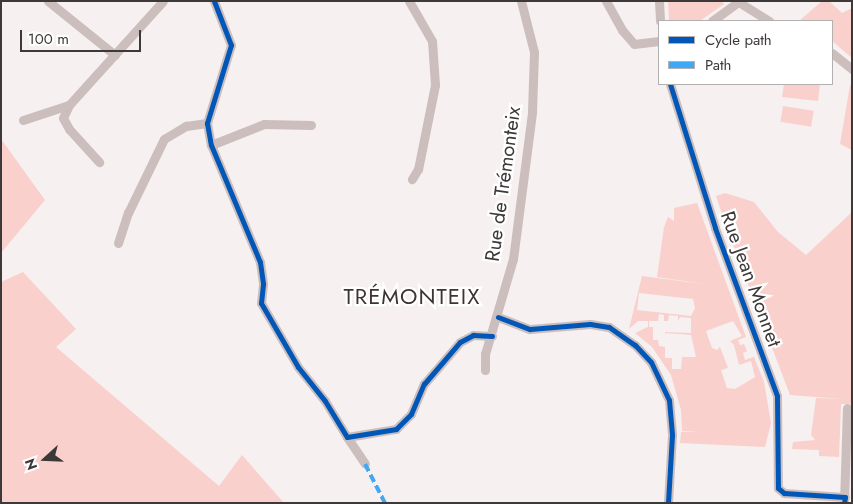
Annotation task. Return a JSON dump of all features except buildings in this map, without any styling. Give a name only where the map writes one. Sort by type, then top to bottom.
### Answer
[{"type":"street","points":[[48,1],[115,55]]},
{"type":"street","points":[[99,162],[63,118],[69,105],[163,1]]},
{"type":"street","points":[[214,1],[231,45],[207,123],[211,145],[260,262],[263,284],[261,303],[298,367],[325,401],[365,464]]},
{"type":"street","points":[[410,1],[432,41],[435,86],[418,169],[412,179]]},
{"type":"street","name":"Rue de Trémonteix","points":[[485,370],[485,354],[498,317],[513,259],[532,112],[534,52],[521,1]]},
{"type":"street","points":[[606,1],[622,30],[634,44],[658,41]]},
{"type":"street","points":[[659,1],[660,20]]},
{"type":"street","points":[[713,20],[737,2],[767,20]]},
{"type":"street","points":[[833,54],[852,68]]},
{"type":"street","name":"Rue Jean Monnet","points":[[670,85],[715,228],[777,396],[778,488],[784,493],[844,500]]},
{"type":"street","points":[[23,120],[69,105]]},
{"type":"street","points":[[118,243],[128,213],[164,139],[186,126],[207,123]]},
{"type":"street","points":[[211,145],[264,124],[311,125]]},
{"type":"street","points":[[498,317],[530,329],[590,324],[609,327],[635,344],[651,362],[669,400],[672,435],[668,503]]},
{"type":"street","points":[[347,436],[380,433],[401,426],[411,414],[424,384],[460,342],[474,335],[492,336]]},
{"type":"street","points":[[844,500],[847,408]]},
{"type":"shaded area","points":[[668,1],[722,1],[724,4],[701,20],[669,20]]},
{"type":"shaded area","points":[[822,1],[829,1],[842,13],[852,8],[852,58],[833,42],[833,20],[800,20]]},
{"type":"shaded area","points":[[784,85],[820,85],[818,101],[782,97]]},
{"type":"shaded area","points":[[850,85],[852,86],[852,150],[840,144]]},
{"type":"shaded area","points":[[783,106],[814,111],[811,127],[780,122]]},
{"type":"shaded area","points":[[1,139],[45,200],[1,253]]},
{"type":"shaded area","points":[[725,193],[754,202],[778,232],[806,255],[852,212],[852,409],[850,404],[841,404],[839,457],[819,456],[819,450],[792,449],[793,442],[815,440],[811,435],[816,398],[842,399],[790,395],[716,196]]},
{"type":"shaded area","points":[[697,203],[746,337],[738,340],[740,345],[744,344],[747,351],[743,353],[745,360],[754,357],[764,382],[771,423],[765,447],[680,443],[681,432],[700,431],[682,431],[681,410],[671,375],[652,347],[635,333],[648,327],[648,321],[638,321],[629,329],[642,276],[711,285],[657,277],[664,227],[668,217],[674,221],[674,208]],"holes":[[[639,293],[693,299],[695,308],[691,316],[637,310]],[[659,314],[664,315],[664,321],[668,321],[669,315],[678,316],[678,321],[680,317],[691,318],[691,333],[665,332],[691,335],[696,357],[682,357],[681,369],[672,369],[672,358],[665,358],[665,347],[659,346],[658,340],[653,340],[653,327],[649,327],[649,321],[658,321]],[[733,321],[742,336],[730,341],[734,345],[739,365],[751,361],[755,377],[735,389],[727,388],[721,370],[728,368],[720,347],[717,350],[712,348],[706,331]]]},
{"type":"shaded area","points":[[23,272],[76,329],[56,347],[219,486],[242,455],[284,503],[1,503],[1,282]]},
{"type":"marked path","points":[[365,464],[385,503]]},
{"type":"cycle path","points":[[214,1],[231,45],[207,123],[211,145],[260,262],[263,284],[261,303],[298,367],[325,401],[347,437],[396,429],[411,414],[424,384],[460,342],[473,335],[492,336]]},
{"type":"cycle path","points":[[670,85],[715,228],[777,396],[778,488],[784,493],[845,497],[844,503]]},
{"type":"cycle path","points":[[498,317],[530,329],[590,324],[609,327],[635,345],[651,362],[669,400],[672,435],[668,503]]},
{"type":"district","name":"TRÉMONTEIX","points":[[412,297]]}]
